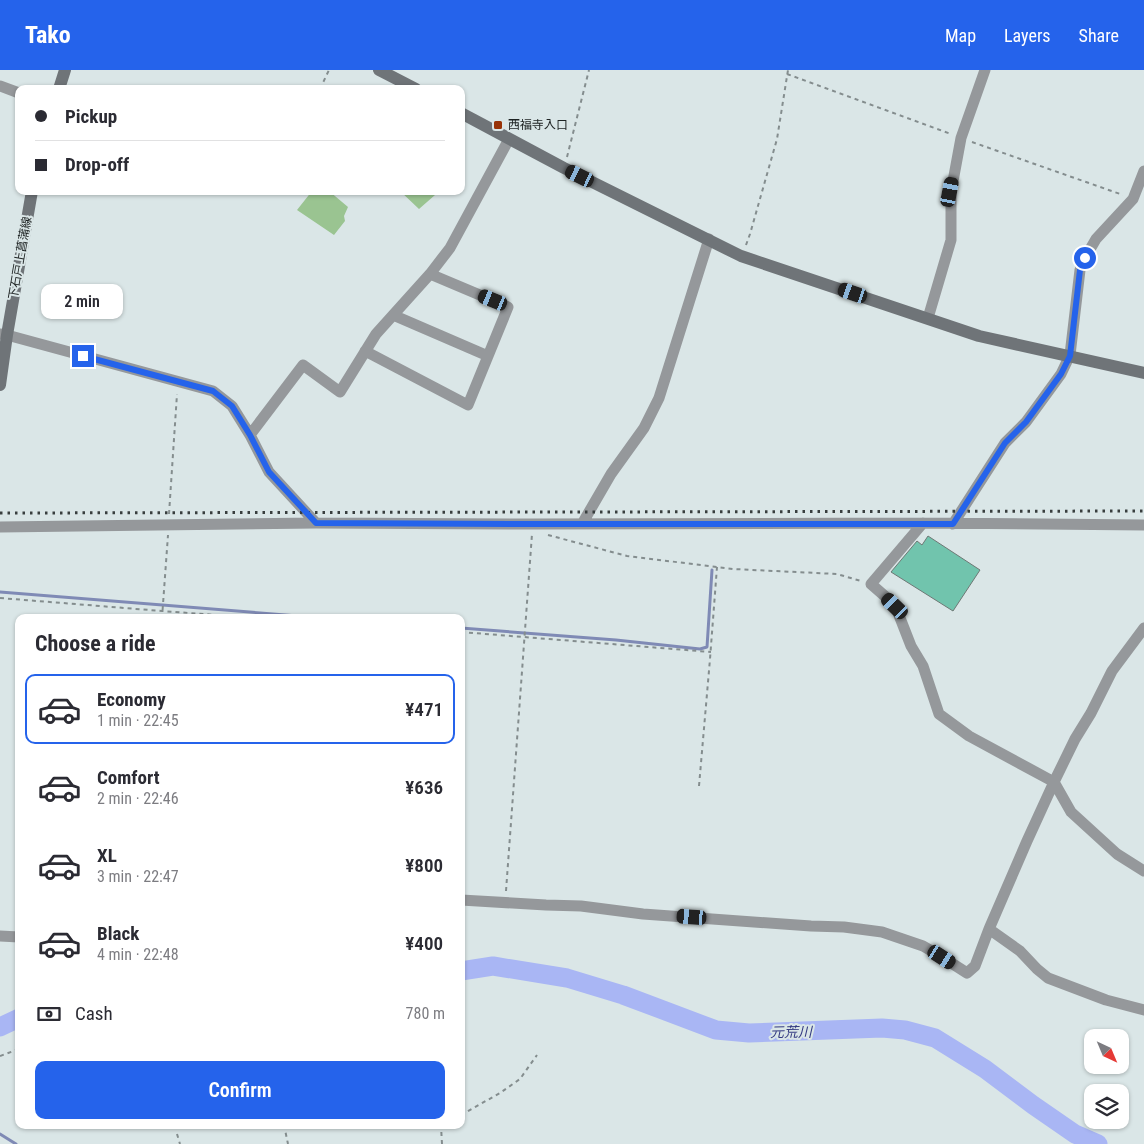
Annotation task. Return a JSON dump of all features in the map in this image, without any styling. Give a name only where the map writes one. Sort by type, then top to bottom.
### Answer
[{"type":"street","points":[[60,85],[65,70]]},
{"type":"street","points":[[379,70],[408,85]]},
{"type":"street","points":[[928,318],[951,240],[950,192],[961,138],[985,70]]},
{"type":"street","points":[[0,86],[15,92]]},
{"type":"street","points":[[465,114],[564,168],[742,256],[979,336],[1144,373]]},
{"type":"street","points":[[250,435],[303,365],[340,392],[376,334],[430,274],[450,248],[509,139]]},
{"type":"street","points":[[953,524],[1005,443],[1026,422],[1061,374],[1070,356],[1080,270],[1096,239],[1134,199],[1144,171]]},
{"type":"street","name":"下石戸上菖蒲線","points":[[0,385],[4,335],[31,195]]},
{"type":"street","points":[[582,524],[611,474],[644,428],[659,398],[709,239]]},
{"type":"street","points":[[365,351],[468,405],[508,307],[430,274]]},
{"type":"street","points":[[393,315],[488,356]]},
{"type":"street","points":[[4,335],[213,391],[232,406],[250,435],[269,472],[316,523]]},
{"type":"street","points":[[0,527],[316,523],[1144,525]]},
{"type":"street","points":[[923,524],[871,584],[895,606],[911,646],[923,666],[939,714],[969,736],[1054,782],[1072,812],[1117,854],[1144,871]]},
{"type":"street","points":[[465,900],[581,906],[643,914],[844,927],[882,932],[923,946],[967,973],[975,966],[989,929],[1054,782],[1075,740],[1112,672],[1144,628]]},
{"type":"street","points":[[989,929],[1020,951],[1048,978],[1106,1000],[1144,1010]]},
{"type":"street","points":[[0,936],[15,937]]},
{"type":"path","points":[[322,85],[329,70]]},
{"type":"path","points":[[564,168],[589,70]]},
{"type":"path","points":[[742,256],[777,139],[788,70]]},
{"type":"path","points":[[162,611],[178,382]]},
{"type":"path","points":[[505,903],[533,524]]},
{"type":"path","points":[[548,535],[627,556],[717,567],[837,574],[871,584]]},
{"type":"path","points":[[699,786],[717,567]]},
{"type":"path","points":[[0,598],[203,614]]},
{"type":"path","points":[[465,632],[710,652]]},
{"type":"path","points":[[0,1056],[15,1050]]},
{"type":"path","points":[[465,1113],[500,1094],[520,1080],[537,1055]]},
{"type":"path","points":[[285,1129],[288,1144]]},
{"type":"path","points":[[440,1129],[442,1144]]},
{"type":"path","points":[[177,1134],[180,1144]]},
{"type":"green space","points":[[309,195],[334,195],[348,207],[344,216],[345,221],[334,235],[297,210]]},
{"type":"green space","points":[[404,195],[435,195],[419,209]]},
{"type":"building","points":[[928,536],[980,570],[953,611],[891,572],[917,541],[922,545]]},
{"type":"waterway","points":[[465,628],[616,640],[700,649],[707,647],[712,570]]},
{"type":"waterway","points":[[0,592],[273,614]]},
{"type":"waterway","name":"元荒川","points":[[465,970],[493,966],[567,978],[623,995],[716,1030],[749,1033],[882,1028],[905,1030],[935,1038],[985,1069],[1075,1134],[1098,1144]]},
{"type":"waterway","name":"元荒川","points":[[0,1027],[15,1020]]},
{"type":"waterway","points":[[0,1134],[16,1144]]},
{"type":"railway","points":[[0,513],[1144,511]]},
{"type":"place","name":"西福寺入口","points":[[498,125]]},
{"type":"route","points":[[83,356],[213,391],[232,406],[250,435],[269,472],[316,523],[953,524],[1005,443],[1026,422],[1061,374],[1070,356],[1080,270],[1085,258]]}]
